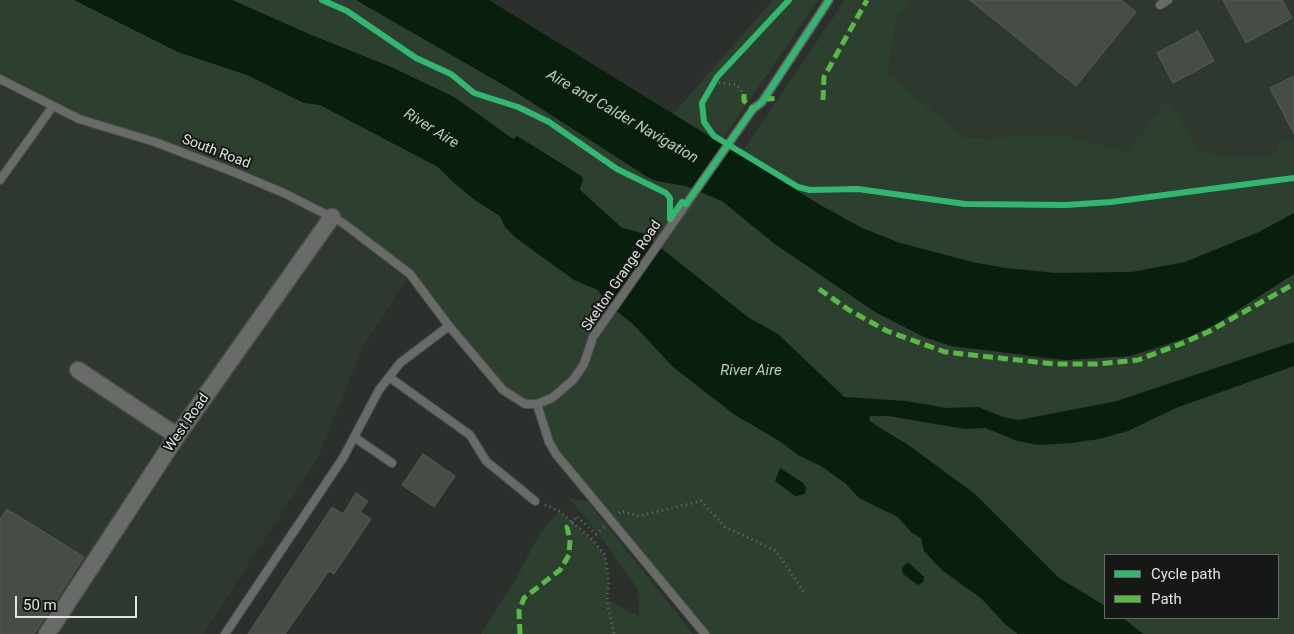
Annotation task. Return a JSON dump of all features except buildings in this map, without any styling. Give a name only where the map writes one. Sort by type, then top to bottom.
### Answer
[{"type":"street","name":"West Road","points":[[47,634],[177,436],[332,217]]},
{"type":"street","points":[[78,370],[177,436]]},
{"type":"lane","name":"Skelton Grange Road","points":[[537,404],[552,398],[573,380],[584,364],[593,337],[753,109],[762,102],[829,0]]},
{"type":"lane","points":[[1160,5],[1168,0]]},
{"type":"lane","name":"South Road","points":[[0,79],[79,119],[155,142],[231,171],[284,193],[343,223],[410,274],[449,326]]},
{"type":"lane","points":[[0,180],[52,106]]},
{"type":"lane","points":[[225,634],[343,458],[379,390],[400,363],[449,326],[502,390],[524,404],[537,404],[549,442],[556,454],[705,634]]},
{"type":"lane","points":[[389,377],[470,435],[486,461],[535,500]]},
{"type":"lane","points":[[354,437],[392,462]]},
{"type":"path","points":[[714,82],[737,85],[744,94]]},
{"type":"path","points":[[535,500],[559,511],[593,540],[605,555],[609,582],[607,600],[614,634]]},
{"type":"path","points":[[572,522],[576,516],[596,534],[621,511],[640,516],[701,501],[725,527],[776,551],[804,592]]},
{"type":"shaded area","points":[[0,0],[74,0],[178,52],[247,75],[304,103],[320,105],[438,167],[476,201],[500,216],[505,227],[574,280],[598,290],[608,304],[764,431],[798,455],[821,466],[845,483],[859,498],[898,517],[911,532],[921,538],[924,551],[964,587],[981,598],[1005,624],[1018,634],[705,634],[556,454],[537,404],[513,398],[410,274],[343,223],[231,171],[79,119],[0,79]]},
{"type":"shaded area","points":[[232,0],[356,0],[514,91],[646,176],[657,181],[686,186],[722,201],[776,245],[1028,357],[1065,360],[1101,358],[1130,356],[1160,348],[1216,324],[1294,274],[1294,634],[1143,634],[1124,619],[1279,619],[1279,554],[1104,554],[1104,605],[1059,578],[975,494],[869,420],[778,334],[749,318],[642,233],[622,228],[580,190],[582,179],[513,139],[454,97],[391,67]]},
{"type":"shaded area","points":[[773,0],[818,0],[720,143],[673,114]]},
{"type":"shaded area","points":[[845,0],[911,0],[896,20],[888,74],[965,138],[1066,135],[1127,152],[1168,99],[1199,152],[1249,157],[1275,154],[1279,144],[1294,136],[1294,213],[1259,232],[1185,262],[1132,272],[1056,273],[1005,268],[972,262],[900,243],[862,228],[822,206],[740,155]]},
{"type":"shaded area","points":[[911,0],[1294,0],[1294,136],[1279,144],[1275,154],[1249,157],[1199,152],[1127,152],[1066,135],[965,138],[888,74],[896,20]]},
{"type":"shaded area","points":[[0,66],[356,222],[410,274],[364,344],[317,459],[203,634],[0,634]]},
{"type":"shaded area","points":[[569,498],[588,502],[693,634],[481,634],[516,579],[539,535],[559,511],[593,540],[605,555],[609,582],[607,600],[639,617],[638,589],[598,533]]},
{"type":"water","name":"River Aire","points":[[74,0],[232,0],[391,67],[454,97],[513,139],[517,136],[580,175],[583,179],[580,190],[622,228],[642,233],[749,318],[778,334],[844,397],[906,401],[947,408],[978,407],[1003,417],[1019,420],[1117,401],[1294,342],[1294,366],[1176,408],[1128,431],[1099,439],[1072,443],[1039,445],[1018,441],[985,428],[965,429],[888,416],[870,416],[869,420],[875,425],[907,444],[975,494],[1059,578],[1104,605],[1104,619],[1124,619],[1143,634],[1018,634],[1005,624],[981,598],[943,571],[924,551],[921,538],[911,532],[898,517],[859,498],[845,483],[821,466],[798,455],[783,443],[735,415],[673,367],[633,324],[608,304],[598,290],[574,280],[516,238],[505,227],[500,216],[476,201],[438,167],[320,105],[304,103],[247,75],[178,52]]},
{"type":"water","name":"Aire and Calder Navigation","points":[[356,0],[489,0],[822,206],[862,228],[900,243],[972,262],[1005,268],[1056,273],[1132,272],[1185,262],[1259,232],[1294,213],[1294,274],[1216,324],[1189,337],[1130,356],[1065,360],[951,346],[924,337],[875,312],[776,245],[722,201],[686,186],[657,181],[646,176],[514,91]]},
{"type":"water","points":[[780,468],[803,483],[806,488],[805,494],[795,496],[775,481]]},
{"type":"water","points":[[908,562],[924,577],[923,582],[918,585],[903,574],[902,568]]},
{"type":"marked path","points":[[823,100],[824,77],[867,0]]},
{"type":"marked path","points":[[744,94],[744,101],[753,109]]},
{"type":"marked path","points":[[765,97],[769,99],[778,98]]},
{"type":"marked path","points":[[819,289],[849,310],[887,331],[945,352],[1054,364],[1097,364],[1138,360],[1178,345],[1208,332],[1294,284]]},
{"type":"marked path","points":[[520,634],[519,611],[524,598],[560,570],[569,555],[570,540],[567,527],[572,522]]},
{"type":"cycle path","points":[[322,0],[347,11],[416,58],[451,74],[474,93],[518,107],[549,122],[617,169],[666,193],[670,198],[670,219]]},
{"type":"cycle path","points":[[789,0],[717,77],[702,103],[704,122],[714,136],[798,187],[810,190],[858,189],[965,204],[1066,205],[1111,202],[1294,178]]},
{"type":"cycle path","points":[[670,219],[682,202],[686,204],[753,109],[762,102],[829,0]]}]
